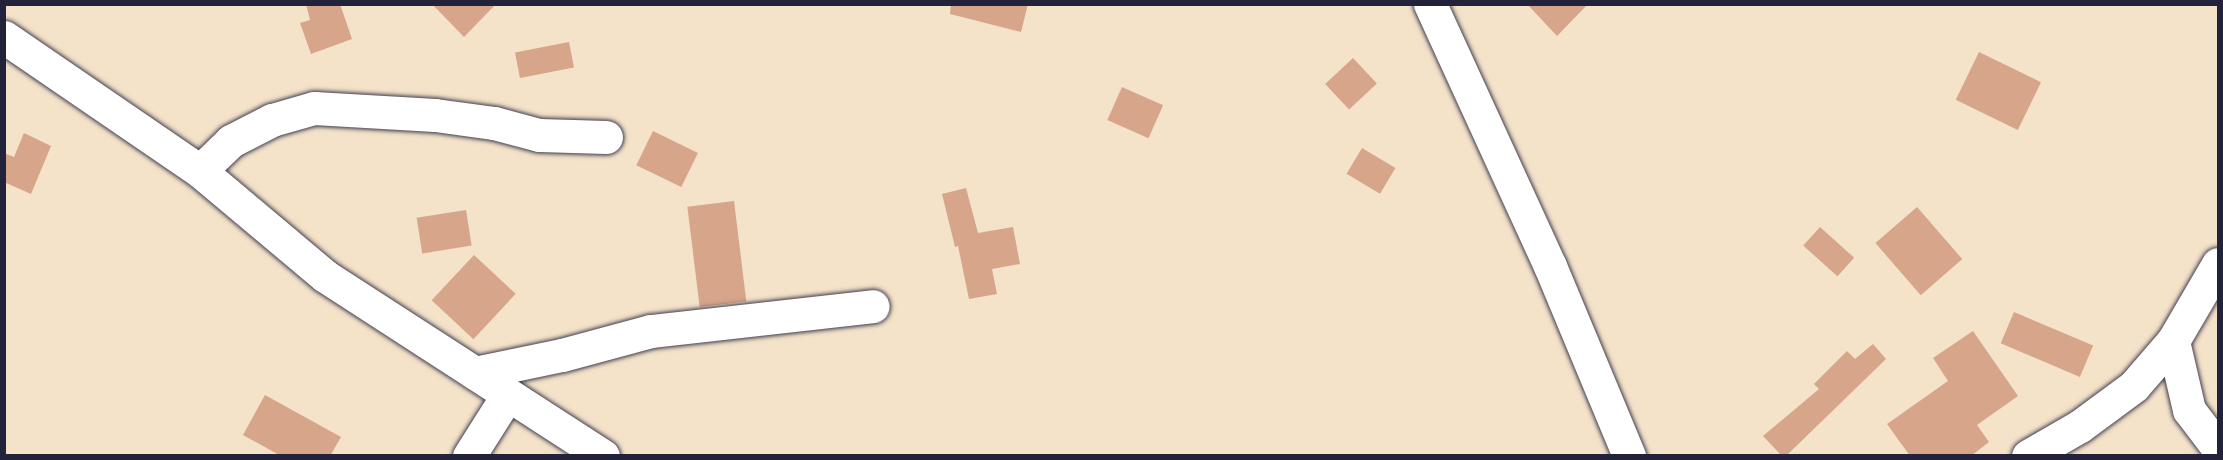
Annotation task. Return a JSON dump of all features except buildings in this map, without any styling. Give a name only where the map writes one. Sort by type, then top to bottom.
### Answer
[{"type":"street","points":[[1430,4],[1550,266],[1629,456]]},
{"type":"street","points":[[4,37],[200,171],[325,276],[507,396],[603,456]]},
{"type":"street","points":[[200,171],[231,141],[272,120],[314,108],[435,115],[494,123],[539,135],[606,137]]},
{"type":"street","points":[[2028,456],[2080,426],[2134,386],[2173,341],[2218,264]]},
{"type":"street","points":[[475,373],[562,355],[651,331],[873,306]]},
{"type":"street","points":[[2173,341],[2189,410],[2218,448]]},
{"type":"street","points":[[469,456],[507,396]]}]
